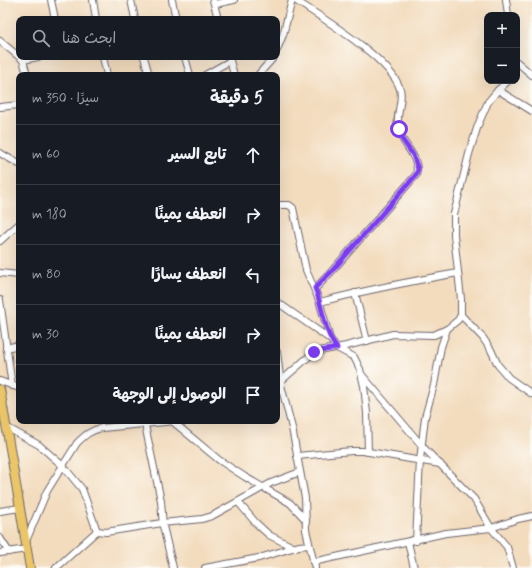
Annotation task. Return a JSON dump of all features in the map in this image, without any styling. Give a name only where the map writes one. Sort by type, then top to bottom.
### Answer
[{"type":"highway","points":[[0,389],[30,568]]},
{"type":"street","points":[[53,0],[55,16]]},
{"type":"street","points":[[93,0],[96,16]]},
{"type":"street","points":[[131,0],[134,16]]},
{"type":"street","points":[[172,0],[175,16]]},
{"type":"street","points":[[217,16],[214,2],[234,0]]},
{"type":"street","points":[[280,42],[293,0],[345,34],[382,62],[395,79],[401,90],[397,117],[399,129],[402,139],[413,155],[418,169],[416,175],[332,271],[315,288]]},
{"type":"street","points":[[506,0],[508,12]]},
{"type":"street","points":[[0,41],[16,54]]},
{"type":"street","points":[[23,60],[26,72]]},
{"type":"street","points":[[104,60],[106,72]]},
{"type":"street","points":[[145,60],[148,72]]},
{"type":"street","points":[[186,60],[189,72]]},
{"type":"street","points":[[210,72],[228,60]]},
{"type":"street","points":[[229,60],[233,72]]},
{"type":"street","points":[[261,72],[271,60]]},
{"type":"street","points":[[520,65],[532,75]]},
{"type":"street","points":[[281,381],[310,354],[318,351],[337,348],[393,334],[434,335],[456,322],[460,315],[454,235],[454,214],[468,154],[478,125],[488,102],[505,84]]},
{"type":"street","points":[[498,90],[532,111]]},
{"type":"street","points":[[0,107],[16,105]]},
{"type":"street","points":[[0,154],[16,162]]},
{"type":"street","points":[[280,205],[289,205],[293,208],[306,270],[320,302],[330,339]]},
{"type":"street","points":[[0,238],[16,226]]},
{"type":"street","points":[[0,273],[16,275]]},
{"type":"street","points":[[320,302],[409,281],[458,273]]},
{"type":"street","points":[[355,293],[366,341]]},
{"type":"street","points":[[0,300],[12,386]]},
{"type":"street","points":[[280,304],[330,339],[337,348],[354,357],[364,386],[367,413],[368,452]]},
{"type":"street","points":[[460,315],[483,338],[498,365],[509,378],[532,394]]},
{"type":"street","points":[[416,541],[420,460],[426,413],[434,385],[446,329]]},
{"type":"street","points":[[6,348],[16,346]]},
{"type":"street","points":[[280,374],[305,498],[309,545],[314,565],[457,531],[491,528],[532,516]]},
{"type":"street","points":[[361,374],[422,447],[474,499],[491,528],[507,547],[513,568]]},
{"type":"street","points":[[0,381],[16,387]]},
{"type":"street","points":[[128,424],[134,426]]},
{"type":"street","points":[[0,553],[9,552],[26,545],[41,504],[77,443],[83,437],[93,430],[141,424]]},
{"type":"street","points":[[145,424],[161,501],[162,523],[173,568]]},
{"type":"street","points":[[177,424],[219,460],[245,477],[290,502],[306,520]]},
{"type":"street","points":[[6,427],[39,445],[63,466],[82,489],[97,531]]},
{"type":"street","points":[[297,456],[352,451],[368,452],[440,464]]},
{"type":"street","points":[[56,568],[97,531],[106,532],[162,523],[208,518],[277,480],[300,472]]},
{"type":"street","points":[[238,502],[256,523],[269,535],[294,548]]},
{"type":"street","points":[[0,511],[20,508]]},
{"type":"street","points":[[0,538],[9,552]]},
{"type":"street","points":[[408,542],[414,568]]},
{"type":"street","points":[[204,568],[259,558],[309,545]]},
{"type":"route","points":[[314,352],[337,348],[332,343],[329,335],[315,288],[332,271],[416,175],[418,169],[413,155],[402,139],[399,129]]}]
